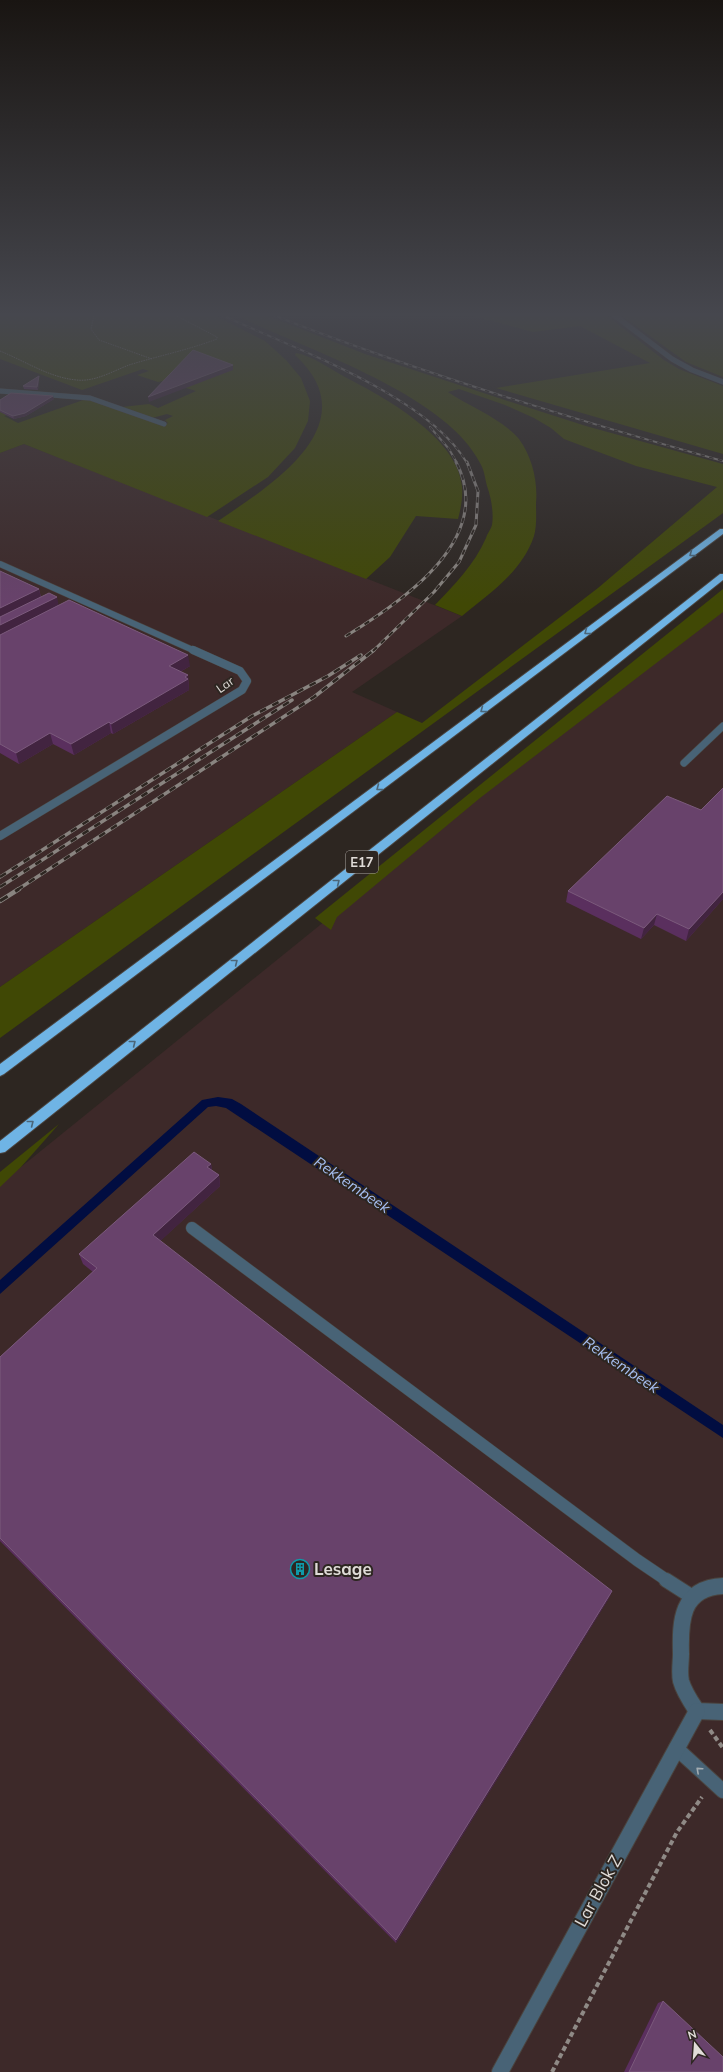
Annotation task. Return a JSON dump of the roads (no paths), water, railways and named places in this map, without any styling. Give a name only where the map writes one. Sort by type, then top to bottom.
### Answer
[{"type":"highway","points":[[0,1071],[723,531]]},
{"type":"highway","name":"E17","points":[[0,1148],[723,576]]},
{"type":"street","points":[[129,412],[164,424]]},
{"type":"street","points":[[156,421],[167,417]]},
{"type":"street","name":"Lar","points":[[0,564],[63,593],[78,603],[240,671],[247,681],[242,690],[0,836]]},
{"type":"street","points":[[723,1586],[717,1586],[704,1590],[692,1596],[680,1621],[682,1683],[697,1711],[723,1712]]},
{"type":"street","name":"Lar Blok Z","points":[[500,2072],[697,1711]]},
{"type":"lane","points":[[56,596],[63,593]]},
{"type":"lane","points":[[684,763],[723,726]]},
{"type":"lane","points":[[192,1228],[637,1560],[692,1596]]},
{"type":"lane","points":[[676,1748],[718,1786]]},
{"type":"water","name":"Rekkembeek","points":[[218,1097],[232,1099],[241,1104],[723,1425],[723,1438],[226,1108],[216,1106],[208,1107],[0,1294],[0,1280],[202,1100]]},
{"type":"railway","points":[[416,412],[448,438],[467,463]]},
{"type":"railway","points":[[552,412],[723,461]]},
{"type":"railway","points":[[430,427],[449,449],[457,463]]},
{"type":"railway","points":[[346,636],[392,606],[415,587],[437,566],[453,542],[464,517],[465,490],[456,462]]},
{"type":"railway","points":[[373,651],[434,592],[459,562],[476,525],[478,491],[467,462]]},
{"type":"railway","points":[[17,890],[314,697],[374,650]]},
{"type":"railway","points":[[0,877],[252,716],[328,676],[361,655]]},
{"type":"railway","points":[[0,887],[292,700]]},
{"type":"railway","points":[[0,901],[19,889]]},
{"type":"place","name":"Lesage","points":[[300,1569]]}]
